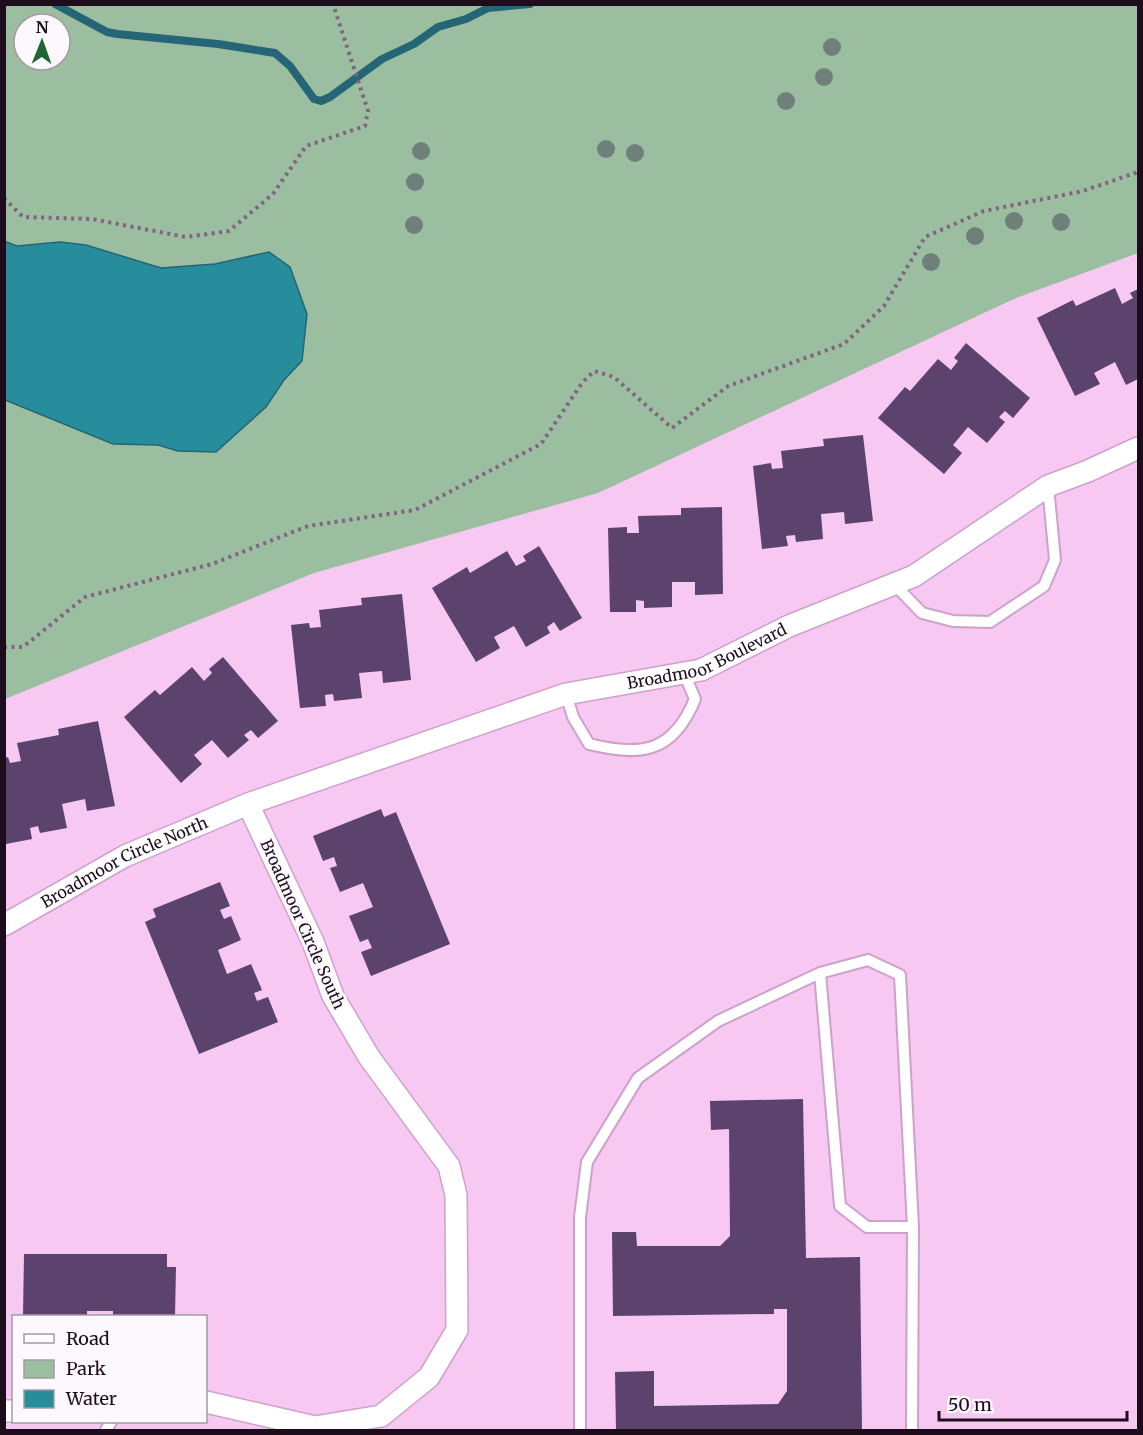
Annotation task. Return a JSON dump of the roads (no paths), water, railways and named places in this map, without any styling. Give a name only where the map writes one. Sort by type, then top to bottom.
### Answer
[{"type":"street","name":"Broadmoor Boulevard","points":[[248,804],[566,694],[701,670],[789,626],[914,576],[1048,486],[1138,448]]},
{"type":"street","name":"Broadmoor Circle North","points":[[4,925],[125,856],[248,804]]},
{"type":"street","name":"Broadmoor Circle South","points":[[207,1402],[315,1428],[381,1416],[429,1377],[457,1330],[456,1195],[449,1166],[369,1057],[333,996],[313,942],[248,804]]},
{"type":"lane","points":[[894,584],[922,613],[953,621],[990,622],[1044,586],[1055,560],[1048,486]]},
{"type":"lane","points":[[566,694],[573,717],[589,744],[612,750],[644,751],[671,738],[687,719],[695,699],[684,673]]},
{"type":"lane","points":[[580,1431],[580,1218],[588,1162],[638,1078],[718,1021],[820,973],[868,960],[900,975],[912,1227],[912,1431]]},
{"type":"lane","points":[[820,973],[840,1206],[867,1227],[912,1227]]},
{"type":"water","points":[[4,241],[17,246],[60,242],[86,245],[161,268],[215,264],[269,252],[290,267],[307,314],[302,361],[284,380],[266,407],[216,452],[178,451],[158,445],[113,444],[5,400]]},
{"type":"waterway","points":[[55,4],[107,32],[218,44],[275,53],[290,66],[314,99],[321,101],[330,97],[382,59],[414,44],[438,27],[466,19],[488,8],[530,4]]}]
